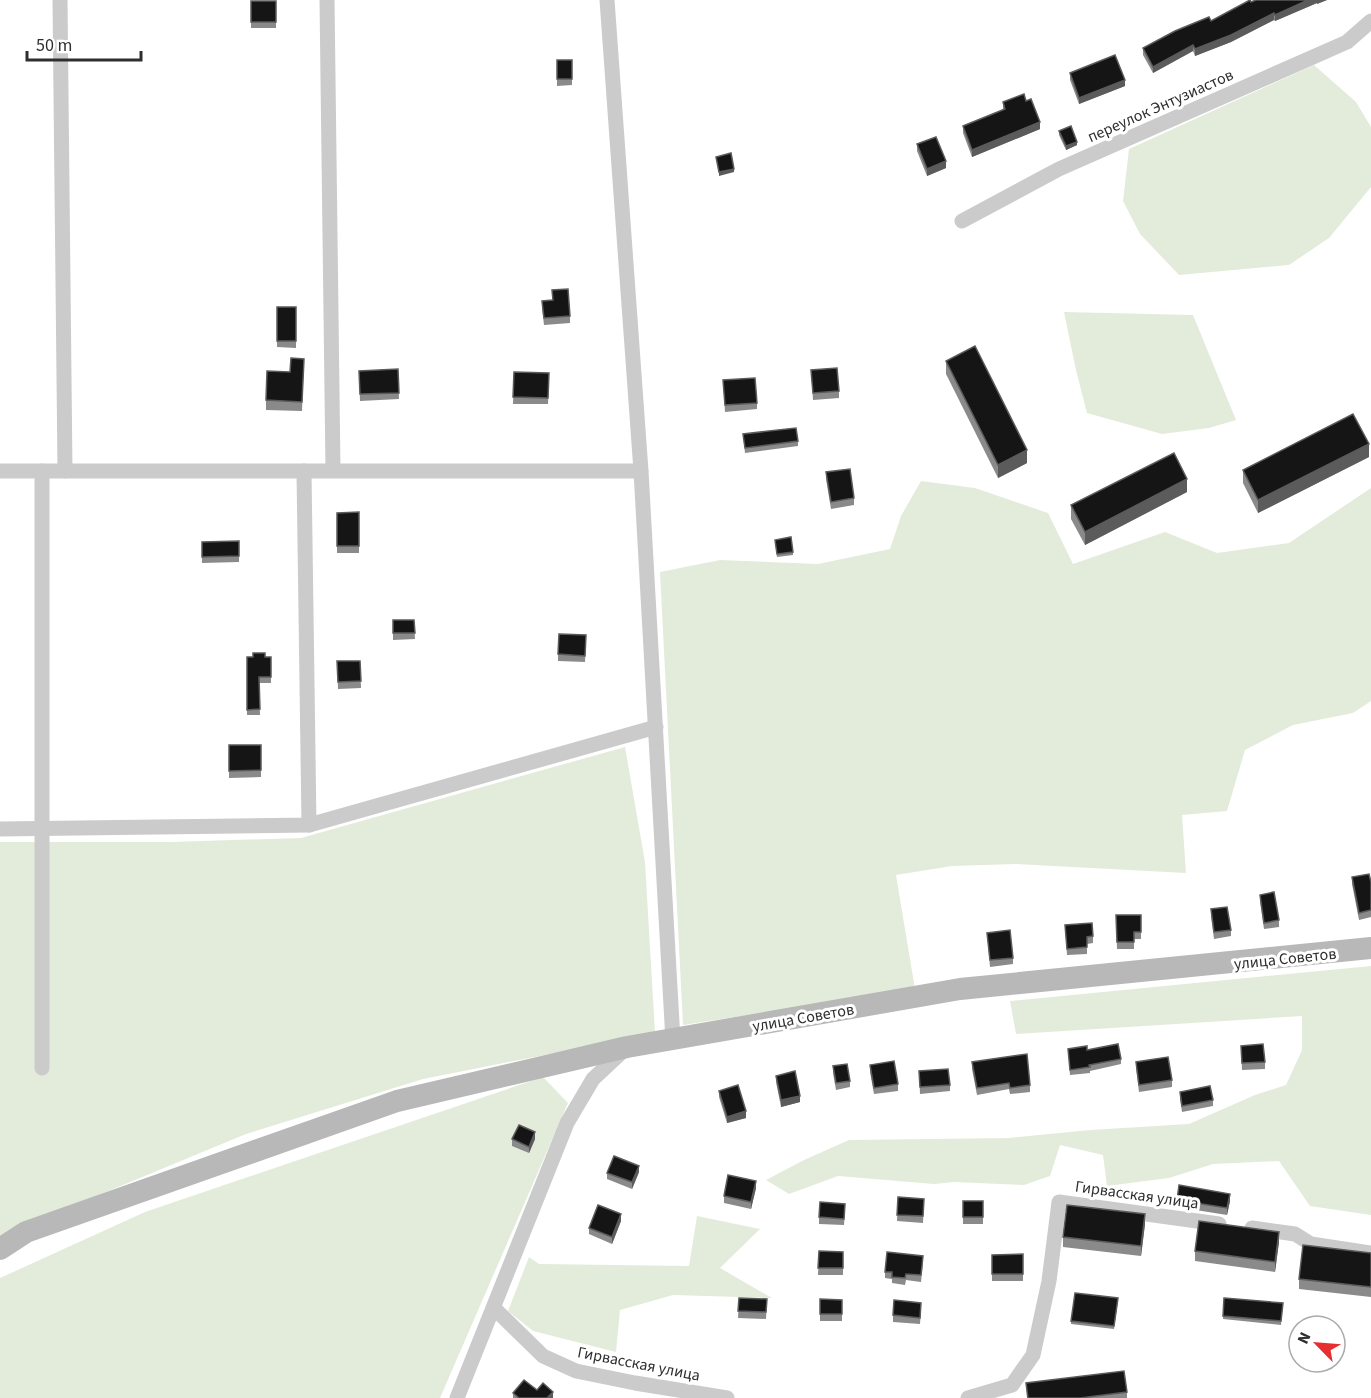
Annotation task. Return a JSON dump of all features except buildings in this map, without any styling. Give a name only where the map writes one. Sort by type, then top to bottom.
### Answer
[{"type":"main road","name":"улица Советов","points":[[0,1249],[26,1232],[397,1101],[627,1047],[673,1041],[960,989],[1371,948]]},
{"type":"street","points":[[60,0],[65,471]]},
{"type":"street","points":[[327,0],[333,470]]},
{"type":"street","points":[[607,0],[641,471],[673,1041]]},
{"type":"street","name":"переулок Энтузиастов","points":[[962,221],[1059,170],[1347,42],[1371,21]]},
{"type":"street","points":[[0,471],[641,471]]},
{"type":"street","points":[[42,471],[42,1068]]},
{"type":"street","points":[[304,471],[309,825]]},
{"type":"street","points":[[0,829],[309,825],[656,727]]},
{"type":"street","points":[[457,1398],[567,1123],[593,1078],[627,1047]]},
{"type":"street","name":"Гирвасская улица","points":[[968,1398],[1011,1385],[1033,1354],[1049,1281],[1059,1202],[1295,1234],[1311,1244],[1371,1253]]},
{"type":"street","name":"Гирвасская улица","points":[[494,1308],[543,1356],[576,1371],[727,1398]]},
{"type":"green space","points":[[1314,65],[1356,102],[1371,127],[1371,187],[1329,238],[1289,265],[1179,275],[1140,234],[1123,201],[1129,149]]},
{"type":"green space","points":[[1064,312],[1193,315],[1236,420],[1209,428],[1162,434],[1087,413]]},
{"type":"green space","points":[[921,481],[975,488],[1048,513],[1073,564],[1165,532],[1217,553],[1289,543],[1371,488],[1371,701],[1353,713],[1293,725],[1245,750],[1227,811],[1182,815],[1186,873],[1016,864],[952,866],[896,875],[915,989],[683,1025],[660,572],[720,560],[818,564],[890,549],[901,516]]},
{"type":"green space","points":[[625,747],[645,862],[655,1033],[423,1079],[246,1134],[0,1236],[0,842],[170,842],[301,838]]},
{"type":"green space","points":[[1371,966],[1371,1215],[1310,1206],[1279,1161],[1213,1164],[1169,1178],[1107,1186],[1103,1155],[1060,1145],[1050,1176],[1024,1185],[954,1182],[934,1184],[838,1176],[789,1194],[766,1180],[849,1140],[1009,1138],[1189,1124],[1255,1095],[1286,1085],[1302,1050],[1302,1016],[1016,1034],[1010,1001]]},
{"type":"green space","points":[[543,1077],[568,1103],[440,1398],[0,1398],[0,1278],[145,1212]]},
{"type":"green space","points":[[697,1216],[760,1229],[720,1268],[772,1298],[673,1295],[620,1310],[616,1352],[533,1331],[508,1311],[529,1257],[539,1264],[689,1266]]}]
